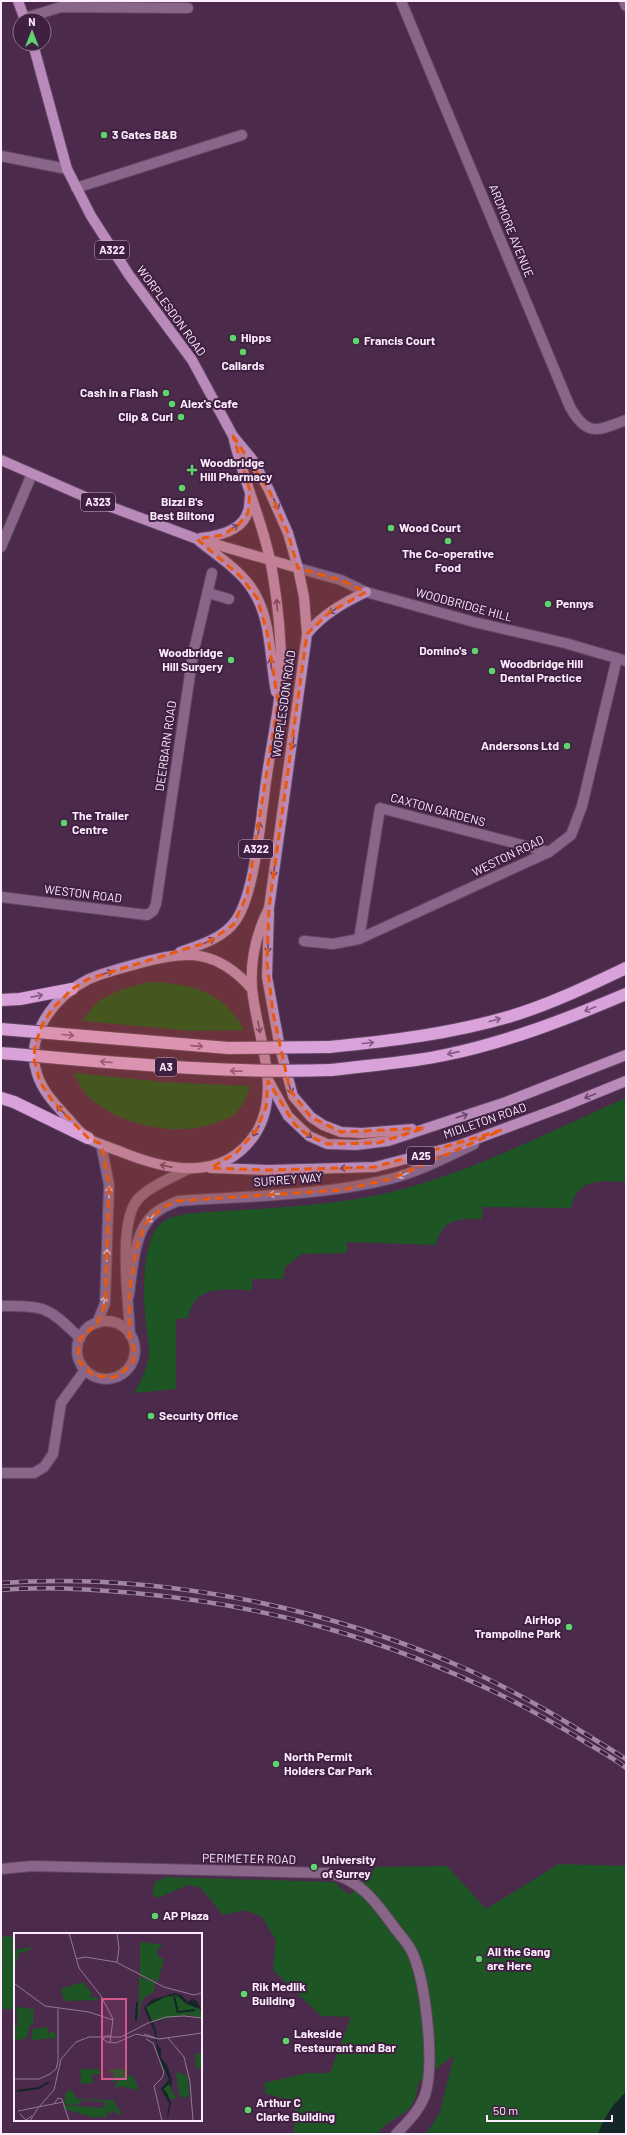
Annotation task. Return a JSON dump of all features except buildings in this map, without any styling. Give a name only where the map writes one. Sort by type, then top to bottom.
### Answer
[{"type":"highway","name":"A3","points":[[1,1029],[228,1048],[329,1047],[384,1042],[474,1026],[575,992],[626,968]]},
{"type":"highway","points":[[1,1000],[20,999],[72,989]]},
{"type":"highway","name":"A3","points":[[1,1053],[216,1070],[273,1072],[331,1070],[436,1057],[472,1049],[553,1024],[626,994]]},
{"type":"highway","points":[[1,1098],[14,1102],[88,1138]]},
{"type":"main road","points":[[18,1],[22,12]]},
{"type":"main road","name":"WORPLESDON ROAD","points":[[35,52],[67,169],[76,188],[91,216],[121,263],[192,360],[233,436],[252,459],[269,490],[288,533],[298,568],[304,597],[307,634],[269,908],[260,926],[255,945],[252,989],[268,1080]]},
{"type":"main road","name":"WORPLESDON ROAD","points":[[172,955],[208,942],[219,936],[233,925],[245,903],[252,872],[278,702],[281,668],[280,644],[270,560],[250,491],[239,463],[233,436]]},
{"type":"main road","name":"A323","points":[[1,460],[90,499],[197,539]]},
{"type":"main road","points":[[197,539],[223,535],[238,525],[248,513],[250,491]]},
{"type":"main road","points":[[197,539],[298,568]]},
{"type":"main road","points":[[197,539],[240,576],[257,598],[268,632],[278,702]]},
{"type":"main road","points":[[307,634],[314,624],[330,612],[366,592]]},
{"type":"main road","points":[[269,908],[267,977],[280,1048],[293,1096],[311,1116],[323,1125],[342,1132],[362,1134],[425,1128]]},
{"type":"main road","points":[[252,989],[234,971],[212,960],[191,954],[172,955],[88,979],[72,989],[53,1008],[42,1023],[35,1044],[34,1059],[36,1073],[48,1096],[88,1138],[138,1158],[188,1169],[204,1167],[222,1162],[248,1143],[263,1118],[266,1107],[268,1080]]},
{"type":"main road","name":"MIDLETON ROAD","points":[[268,1080],[288,1116],[295,1125],[309,1136],[327,1144],[345,1146],[378,1143],[425,1128],[506,1102],[626,1056]]},
{"type":"main road","name":"MIDLETON ROAD","points":[[204,1167],[269,1170],[375,1167],[431,1153],[502,1130],[626,1081]]},
{"type":"street","name":"ARDMORE AVENUE","points":[[401,1],[570,407],[579,423],[586,428],[604,428],[626,420]]},
{"type":"street","points":[[624,1],[626,6]]},
{"type":"street","points":[[46,12],[61,7],[188,8]]},
{"type":"street","points":[[76,188],[242,135]]},
{"type":"street","points":[[1,156],[67,169]]},
{"type":"street","points":[[1,547],[32,474]]},
{"type":"street","name":"WOODBRIDGE HILL","points":[[298,568],[341,580],[366,592],[621,660]]},
{"type":"street","name":"DEERBARN ROAD","points":[[156,904],[193,654],[212,573]]},
{"type":"street","points":[[208,593],[229,599]]},
{"type":"street","name":"WESTON ROAD","points":[[304,940],[333,944],[359,939],[549,852],[572,835],[582,806],[621,660]]},
{"type":"street","name":"CAXTON GARDENS","points":[[359,939],[380,808],[549,852]]},
{"type":"street","name":"WESTON ROAD","points":[[1,898],[147,915],[153,911],[156,904]]},
{"type":"street","name":"SURREY WAY","points":[[129,1295],[137,1246],[146,1222],[164,1207],[178,1201],[342,1190],[391,1179],[446,1157],[502,1130]]},
{"type":"street","points":[[97,1323],[105,1303],[109,1185],[101,1144]]},
{"type":"street","name":"SURREY WAY","points":[[130,1334],[129,1295],[125,1246],[129,1213],[138,1199],[146,1193],[188,1169]]},
{"type":"street","points":[[1,1306],[29,1306],[43,1309],[54,1316],[80,1338]]},
{"type":"street","points":[[105,1321],[120,1324],[130,1334],[134,1343],[135,1353],[133,1362],[120,1375],[111,1378],[102,1378],[85,1370],[78,1354],[80,1338],[90,1326],[97,1323],[105,1321]]},
{"type":"street","points":[[1,1473],[34,1473],[44,1467],[53,1454],[61,1403],[85,1370]]},
{"type":"street","name":"PERIMETER ROAD","points":[[1,1869],[32,1866],[323,1873],[343,1876],[354,1882],[378,1905],[410,1948],[420,1974],[429,2048],[425,2094],[418,2111],[396,2134]]},
{"type":"highlighted area","points":[[233,436],[269,490],[288,533],[298,568],[341,580],[366,592],[330,612],[307,634],[269,908],[267,962],[273,1013],[290,1090],[311,1117],[341,1132],[425,1128],[378,1143],[327,1144],[309,1136],[295,1125],[268,1081],[266,1107],[256,1131],[236,1153],[211,1168],[269,1170],[375,1167],[502,1130],[391,1179],[342,1190],[178,1201],[164,1207],[147,1222],[137,1246],[129,1295],[130,1335],[135,1353],[133,1362],[120,1375],[111,1378],[93,1375],[80,1363],[78,1354],[80,1338],[97,1323],[105,1303],[109,1185],[101,1144],[88,1138],[53,1102],[40,1082],[34,1059],[35,1044],[43,1023],[53,1008],[72,989],[88,979],[208,942],[233,925],[247,895],[278,702],[267,632],[257,598],[240,576],[197,539],[223,535],[238,525],[248,513],[250,491]]},
{"type":"green space","points":[[149,982],[178,984],[191,987],[216,998],[236,1017],[244,1030],[192,1031],[82,1021],[98,1001],[120,990]]},
{"type":"green space","points":[[74,1073],[165,1082],[250,1086],[242,1105],[232,1116],[204,1126],[186,1129],[168,1129],[131,1121],[114,1114],[99,1105],[86,1094]]},
{"type":"green space","points":[[626,1098],[626,1182],[608,1181],[592,1183],[585,1186],[574,1198],[571,1208],[483,1207],[482,1219],[466,1219],[452,1222],[442,1230],[436,1245],[347,1242],[347,1253],[302,1254],[285,1267],[283,1279],[252,1279],[252,1290],[221,1290],[204,1294],[197,1299],[188,1318],[176,1319],[176,1389],[134,1393],[144,1373],[149,1356],[144,1291],[144,1278],[148,1250],[151,1238],[157,1228],[164,1221],[184,1214],[290,1207],[343,1201],[395,1191],[424,1183],[483,1162]]},
{"type":"green space","points":[[559,1864],[626,1866],[626,2092],[609,2111],[598,2134],[426,2134],[440,2112],[454,2055],[418,2083],[413,2103],[403,2114],[383,2127],[377,2134],[294,2134],[295,2101],[266,2094],[264,2083],[307,2073],[330,2073],[351,2017],[321,2016],[273,1970],[276,1940],[262,1917],[245,1910],[223,1915],[201,1888],[188,1885],[158,1898],[154,1896],[152,1891],[155,1882],[166,1877],[334,1882],[349,1895],[376,1867],[447,1866],[486,1909]]},
{"type":"green space","points":[[1,1936],[14,1937],[14,2009],[1,2009]]},
{"type":"shaded area","points":[[626,2092],[626,2134],[598,2134],[609,2111]]},
{"type":"railway","points":[[1,1583],[60,1581],[119,1583],[178,1589],[237,1598],[296,1611],[354,1627],[410,1646],[464,1668],[506,1688],[546,1710],[626,1759]]},
{"type":"railway","points":[[1,1590],[34,1588],[84,1589],[183,1598],[230,1606],[323,1627],[368,1641],[458,1675],[525,1707],[626,1768]]},
{"type":"place","name":"3 Gates B&B","points":[[104,135]]},
{"type":"place","name":"Hipps","points":[[233,338]]},
{"type":"place","name":"Francis Court","points":[[356,341]]},
{"type":"place","name":"Callards","points":[[243,352]]},
{"type":"place","name":"Cash in a Flash","points":[[166,393]]},
{"type":"place","name":"Alex's Cafe","points":[[172,404]]},
{"type":"place","name":"Clip & Curl","points":[[181,417]]},
{"type":"place","name":"Woodbridge Hill Pharmacy","points":[[192,470]]},
{"type":"place","name":"Bizzi B's Best Biltong","points":[[182,488]]},
{"type":"place","name":"Wood Court","points":[[391,528]]},
{"type":"place","name":"The Co-operative Food","points":[[448,541]]},
{"type":"place","name":"Pennys","points":[[548,604]]},
{"type":"place","name":"Domino's","points":[[475,651]]},
{"type":"place","name":"Woodbridge Hill Surgery","points":[[231,660]]},
{"type":"place","name":"Woodbridge Hill Dental Practice","points":[[492,671]]},
{"type":"place","name":"Andersons Ltd","points":[[567,746]]},
{"type":"place","name":"The Trailer Centre","points":[[64,823]]},
{"type":"place","name":"Security Office","points":[[151,1416]]},
{"type":"place","name":"AirHop Trampoline Park","points":[[569,1627]]},
{"type":"place","name":"North Permit Holders Car Park","points":[[276,1764]]},
{"type":"place","name":"University of Surrey","points":[[314,1867]]},
{"type":"place","name":"AP Plaza","points":[[155,1916]]},
{"type":"place","name":"All the Gang are Here","points":[[479,1959]]},
{"type":"place","name":"Rik Medlik Building","points":[[244,1994]]},
{"type":"place","name":"Lakeside Restaurant and Bar","points":[[286,2041]]},
{"type":"place","name":"Arthur C Clarke Building","points":[[248,2110]]}]
